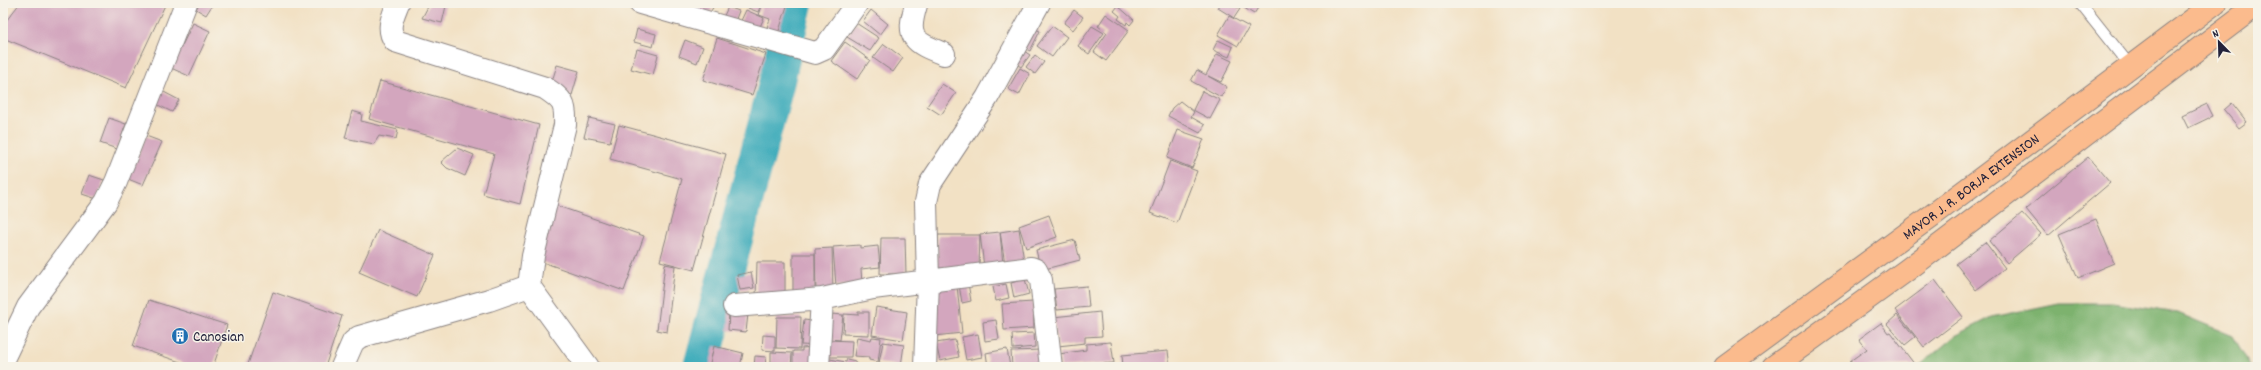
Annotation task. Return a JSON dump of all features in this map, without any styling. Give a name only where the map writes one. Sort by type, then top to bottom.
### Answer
[{"type":"main road","name":"MAYOR J. R. BORJA EXTENSION","points":[[1725,367],[1934,214],[2216,3]]},
{"type":"main road","name":"MAYOR J. R. BORJA EXTENSION","points":[[1773,367],[1907,270],[2258,4]]},
{"type":"street","points":[[3,359],[28,307],[106,202],[116,182],[186,3]]},
{"type":"street","points":[[398,3],[390,27],[391,35],[394,41],[545,88],[564,103],[566,112],[565,125],[533,256],[529,286],[588,367]]},
{"type":"street","points":[[640,3],[682,8],[765,38],[815,54],[820,52],[857,3]]},
{"type":"street","points":[[925,367],[928,281],[926,202],[930,184],[987,98],[1039,3]]},
{"type":"street","points":[[912,4],[910,25],[914,36],[921,44],[944,54]]},
{"type":"street","points":[[734,306],[822,299],[873,288],[1031,268],[1036,270],[1041,280],[1051,367]]},
{"type":"street","points":[[342,367],[353,342],[359,337],[489,300],[529,286]]},
{"type":"street","points":[[818,367],[822,299]]},
{"type":"lane","points":[[2080,3],[2130,66]]},
{"type":"green space","points":[[2059,303],[2112,303],[2178,313],[2233,336],[2251,367],[1918,367],[1955,336],[1992,317]]},
{"type":"building","points":[[20,3],[166,3],[126,88],[3,38],[3,25]]},
{"type":"building","points":[[200,3],[213,4],[206,15],[196,9]]},
{"type":"building","points":[[430,3],[446,6],[442,23],[422,18]]},
{"type":"building","points":[[697,3],[715,4],[708,16],[694,8]]},
{"type":"building","points":[[750,3],[762,3],[758,12],[748,8]]},
{"type":"building","points":[[763,3],[788,3],[777,37],[765,33],[770,19],[759,15]]},
{"type":"building","points":[[1221,3],[1230,3],[1240,9],[1234,18],[1218,8]]},
{"type":"building","points":[[1236,3],[1261,3],[1254,14]]},
{"type":"building","points":[[1118,6],[1134,20],[1130,25],[1127,22],[1126,25],[1118,19],[1120,16],[1114,11]]},
{"type":"building","points":[[728,7],[739,11],[734,24],[722,20]]},
{"type":"building","points":[[746,10],[764,18],[756,35],[738,27]]},
{"type":"building","points":[[871,10],[888,24],[880,35],[863,21]]},
{"type":"building","points":[[1074,10],[1083,17],[1073,30],[1064,23]]},
{"type":"building","points":[[1106,14],[1129,30],[1106,61],[1094,52],[1107,33],[1098,26]]},
{"type":"building","points":[[1229,16],[1249,27],[1238,46],[1218,35]]},
{"type":"building","points":[[193,23],[210,31],[189,76],[171,68]]},
{"type":"building","points":[[856,23],[879,38],[870,51],[847,37]]},
{"type":"building","points":[[1028,26],[1040,31],[1030,51],[1018,45]]},
{"type":"building","points":[[1052,26],[1067,37],[1052,57],[1037,46]]},
{"type":"building","points":[[1092,26],[1104,33],[1089,54],[1078,46]]},
{"type":"building","points":[[637,29],[656,34],[653,47],[634,42]]},
{"type":"building","points":[[717,38],[766,54],[752,95],[703,80]]},
{"type":"building","points":[[685,40],[703,47],[697,63],[679,56]]},
{"type":"building","points":[[1218,40],[1233,47],[1229,57],[1213,50]]},
{"type":"building","points":[[845,42],[870,60],[857,79],[831,61]]},
{"type":"building","points":[[884,44],[903,58],[893,72],[873,58]]},
{"type":"building","points":[[637,49],[658,55],[653,75],[631,69]]},
{"type":"building","points":[[1021,49],[1030,55],[1021,67],[1012,61]]},
{"type":"building","points":[[1217,54],[1232,61],[1221,82],[1208,76],[1227,87],[1221,97],[1191,81],[1197,70],[1206,75]]},
{"type":"building","points":[[1035,55],[1044,62],[1035,74],[1026,67]]},
{"type":"building","points":[[557,65],[579,71],[572,95],[550,88]]},
{"type":"building","points":[[1020,68],[1030,74],[1019,95],[1008,89]]},
{"type":"building","points":[[380,81],[539,125],[520,204],[483,194],[494,154],[369,119]]},
{"type":"building","points":[[942,84],[956,93],[941,115],[927,106]]},
{"type":"building","points":[[162,91],[179,100],[172,112],[156,104]]},
{"type":"building","points":[[1202,91],[1220,100],[1210,119],[1193,110]]},
{"type":"building","points":[[1180,101],[1194,112],[1191,117],[1205,125],[1200,133],[1168,116],[1172,108]]},
{"type":"building","points":[[2232,103],[2247,122],[2239,128],[2224,110]]},
{"type":"building","points":[[2207,104],[2213,116],[2188,128],[2182,116]]},
{"type":"building","points":[[352,111],[362,114],[361,121],[398,130],[396,139],[379,136],[374,144],[345,138]]},
{"type":"building","points":[[109,118],[126,124],[117,149],[100,143]]},
{"type":"building","points":[[589,118],[615,124],[610,142],[584,137]]},
{"type":"building","points":[[619,125],[726,154],[694,270],[660,261],[682,179],[610,159]]},
{"type":"building","points":[[1178,130],[1204,139],[1192,168],[1167,158]]},
{"type":"building","points":[[146,136],[162,142],[143,185],[128,179]]},
{"type":"building","points":[[457,148],[474,155],[465,176],[447,168],[441,162]]},
{"type":"building","points":[[2088,157],[2110,183],[2048,236],[2026,209]]},
{"type":"building","points":[[1170,161],[1197,171],[1177,223],[1150,213]]},
{"type":"building","points":[[89,175],[104,180],[97,199],[82,194]]},
{"type":"building","points":[[549,203],[644,236],[624,291],[534,259]]},
{"type":"building","points":[[2022,213],[2041,234],[2007,263],[1989,241]]},
{"type":"building","points":[[1049,215],[1057,237],[1026,248],[1019,226]]},
{"type":"building","points":[[2096,219],[2114,263],[2078,278],[2059,234]]},
{"type":"building","points":[[1019,229],[1024,261],[1005,264],[1000,232]]},
{"type":"building","points":[[378,230],[435,255],[417,297],[359,272]]},
{"type":"building","points":[[1000,232],[1003,265],[984,267],[980,234]]},
{"type":"building","points":[[938,235],[980,235],[979,268],[937,268]]},
{"type":"building","points":[[881,238],[905,238],[906,274],[880,274]]},
{"type":"building","points":[[1075,240],[1080,260],[1041,270],[1036,250]]},
{"type":"building","points":[[1985,242],[2005,268],[1976,290],[1956,264]]},
{"type":"building","points":[[860,245],[860,248],[878,246],[880,267],[861,269],[862,284],[836,286],[833,247]]},
{"type":"building","points":[[832,248],[833,292],[816,293],[815,249]]},
{"type":"building","points":[[793,254],[815,254],[815,294],[793,294]]},
{"type":"building","points":[[757,262],[785,262],[785,299],[756,298]]},
{"type":"building","points":[[665,264],[675,266],[667,332],[657,330]]},
{"type":"building","points":[[751,272],[754,288],[740,290],[737,275]]},
{"type":"building","points":[[1025,279],[1029,294],[1014,298],[1011,283]]},
{"type":"building","points":[[1935,280],[1963,317],[1924,347],[1895,310]]},
{"type":"building","points":[[968,283],[971,301],[962,303],[959,285]]},
{"type":"building","points":[[1006,284],[1009,298],[996,301],[993,287]]},
{"type":"building","points":[[957,286],[962,333],[934,336],[928,289]]},
{"type":"building","points":[[1087,286],[1089,307],[1057,310],[1054,289]]},
{"type":"building","points":[[273,292],[342,316],[325,367],[247,367]]},
{"type":"building","name":"Canosian","points":[[149,300],[227,325],[213,367],[195,367],[133,346]]},
{"type":"building","points":[[1033,302],[1034,328],[1004,330],[1002,304]]},
{"type":"building","points":[[876,307],[907,312],[903,340],[872,335]]},
{"type":"building","points":[[729,312],[748,314],[746,332],[728,330]]},
{"type":"building","points":[[858,312],[869,312],[869,335],[843,334],[844,314],[858,315]]},
{"type":"building","points":[[1100,312],[1102,336],[1085,337],[1085,343],[1058,346],[1053,317]]},
{"type":"building","points":[[831,314],[843,315],[840,340],[828,339]]},
{"type":"building","points":[[1897,315],[1915,337],[1905,345],[1887,324]]},
{"type":"building","points":[[777,317],[801,317],[800,349],[776,348]]},
{"type":"building","points":[[804,320],[820,322],[819,346],[801,345]]},
{"type":"building","points":[[996,320],[999,339],[985,341],[983,322]]},
{"type":"building","points":[[1881,323],[1888,333],[1890,332],[1915,365],[1852,367],[1854,366],[1850,361],[1867,349],[1859,339]]},
{"type":"building","points":[[1034,333],[1035,347],[1013,349],[1012,334]]},
{"type":"building","points":[[978,334],[982,357],[966,360],[962,337]]},
{"type":"building","points":[[763,335],[775,336],[775,351],[762,350]]},
{"type":"building","points":[[857,337],[871,340],[872,337],[881,338],[878,362],[869,360],[869,357],[854,356]]},
{"type":"building","points":[[829,340],[852,341],[851,357],[829,357]]},
{"type":"building","points":[[955,340],[959,357],[940,361],[936,343]]},
{"type":"building","points":[[883,342],[904,345],[901,366],[879,363]]},
{"type":"building","points":[[1111,342],[1114,363],[1061,367],[1059,354],[1086,350],[1086,344]]},
{"type":"building","points":[[714,346],[743,353],[740,367],[709,367]]},
{"type":"building","points":[[815,347],[815,367],[793,367],[793,351],[802,351],[802,348]]},
{"type":"building","points":[[1007,349],[1010,367],[988,367],[986,353]]},
{"type":"building","points":[[1041,350],[1042,367],[1012,367],[1011,351]]},
{"type":"building","points":[[1168,351],[1170,367],[1123,367],[1122,355]]},
{"type":"building","points":[[771,352],[792,353],[791,367],[771,367]]},
{"type":"building","points":[[755,356],[766,357],[765,367],[754,367]]},
{"type":"building","points":[[830,359],[846,362],[847,359],[855,361],[857,367],[828,367]]},
{"type":"waterway","points":[[701,367],[775,89],[795,3]]},
{"type":"place","name":"Canosian","points":[[180,336]]}]
